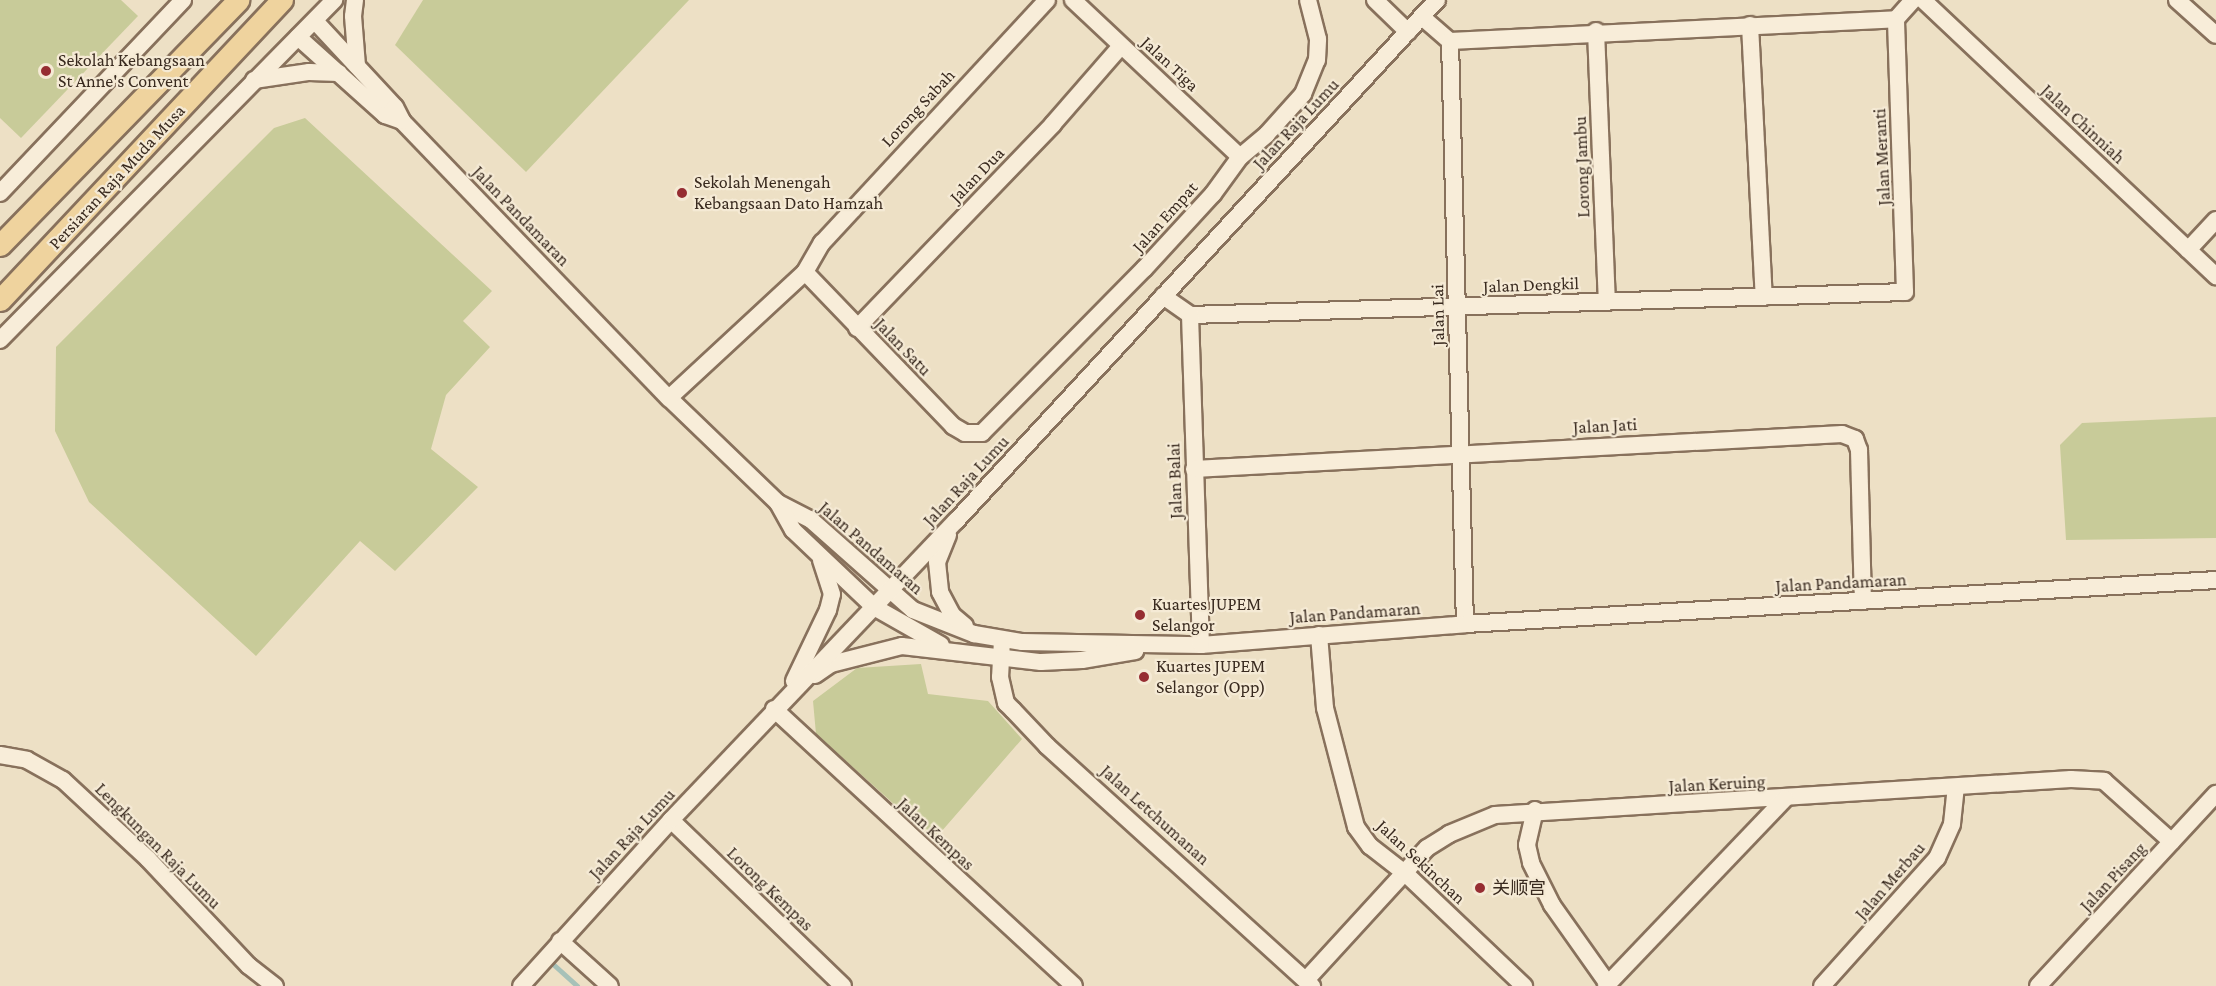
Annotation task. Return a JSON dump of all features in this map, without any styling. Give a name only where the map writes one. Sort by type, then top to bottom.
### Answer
[{"type":"main road","name":"Persiaran Raja Muda Musa","points":[[0,245],[238,0]]},
{"type":"main road","name":"Persiaran Raja Muda Musa","points":[[0,300],[282,0]]},
{"type":"street","points":[[0,193],[183,0]]},
{"type":"street","points":[[0,340],[334,0]]},
{"type":"street","points":[[356,0],[353,32],[357,66]]},
{"type":"street","name":"Lorong Sabah","points":[[669,398],[805,272],[822,243],[1047,0]]},
{"type":"street","name":"Jalan Tiga","points":[[1073,0],[1240,157]]},
{"type":"street","name":"Jalan Empat","points":[[982,433],[1143,269],[1213,194],[1240,157],[1267,134],[1303,94],[1317,60],[1318,39],[1308,0]]},
{"type":"street","points":[[1375,0],[1408,32]]},
{"type":"street","name":"Jalan Raja Lumu","points":[[521,986],[774,709],[956,521],[1437,0]]},
{"type":"street","points":[[1422,17],[1450,41],[1596,31],[1896,19],[1913,0]]},
{"type":"street","name":"Jalan Chinniah","points":[[1923,0],[2216,276]]},
{"type":"street","points":[[2177,0],[2216,35]]},
{"type":"street","name":"Jalan Meranti","points":[[1896,19],[1905,292]]},
{"type":"street","name":"Jalan Pandamaran","points":[[315,21],[395,107],[402,121],[669,398],[778,503],[810,519],[887,591],[913,610],[974,634],[1002,640],[1156,646],[1201,645],[1465,624],[2216,580]]},
{"type":"street","points":[[1750,25],[1764,297]]},
{"type":"street","name":"Lorong Jambu","points":[[1596,31],[1606,302]]},
{"type":"street","points":[[298,37],[386,116],[402,121]]},
{"type":"street","name":"Jalan Lai","points":[[1450,41],[1465,624]]},
{"type":"street","name":"Jalan Dua","points":[[857,328],[1053,124],[1121,46]]},
{"type":"street","points":[[254,80],[309,72],[339,73]]},
{"type":"street","points":[[2188,250],[2216,220]]},
{"type":"street","name":"Jalan Satu","points":[[805,272],[953,426],[965,433],[982,433]]},
{"type":"street","name":"Jalan Dengkil","points":[[1190,315],[1905,292]]},
{"type":"street","points":[[1163,297],[1190,315]]},
{"type":"street","name":"Jalan Balai","points":[[1190,315],[1201,645]]},
{"type":"street","name":"Jalan Jati","points":[[1194,469],[1842,434],[1855,439],[1859,450],[1863,601]]},
{"type":"street","points":[[778,503],[794,530],[874,607],[920,636],[967,656]]},
{"type":"street","points":[[956,521],[937,562],[940,592],[952,615],[974,634]]},
{"type":"street","points":[[789,693],[832,594],[820,554]]},
{"type":"street","name":"Jalan Sekinchan","points":[[1319,635],[1325,708],[1353,818],[1370,846],[1406,874],[1524,986]]},
{"type":"street","name":"Jalan Letchumanan","points":[[1002,640],[999,658],[1003,692],[1013,710],[1047,746],[1309,983]]},
{"type":"street","points":[[789,693],[831,664],[886,648],[902,646],[967,656],[999,658],[1082,660],[1156,646]]},
{"type":"street","name":"Jalan Kempas","points":[[774,709],[1074,986]]},
{"type":"street","name":"Lengkungan Raja Lumu","points":[[0,755],[27,760],[63,780],[148,859],[249,966],[275,986]]},
{"type":"street","name":"Jalan Keruing","points":[[1309,983],[1427,848],[1449,834],[1495,815],[1535,810],[1785,799],[2071,779],[2104,782],[2131,802],[2172,842]]},
{"type":"street","name":"Jalan Merbau","points":[[1822,986],[1937,858],[1952,824],[1956,787]]},
{"type":"street","name":"Jalan Pisang","points":[[2038,986],[2216,794]]},
{"type":"street","points":[[1535,810],[1527,845],[1532,863],[1552,905],[1607,985],[1785,799]]},
{"type":"street","name":"Lorong Kempas","points":[[671,820],[843,986]]},
{"type":"street","points":[[560,941],[610,986]]},
{"type":"green space","name":"Sekolah Kebangsaan St Anne's Convent","points":[[0,0],[121,0],[138,16],[21,138],[0,118]]},
{"type":"green space","points":[[423,0],[689,0],[526,172],[395,45]]},
{"type":"green space","points":[[305,118],[492,291],[463,321],[490,347],[446,395],[431,449],[478,487],[395,571],[360,541],[256,656],[89,502],[55,431],[56,347],[274,128]]},
{"type":"green space","points":[[2216,417],[2216,538],[2066,540],[2060,445],[2082,423]]},
{"type":"green space","points":[[921,664],[928,694],[988,701],[1022,739],[934,840],[816,734],[813,701],[857,668]]},
{"type":"waterway","points":[[554,965],[577,986]]},
{"type":"place","name":"Sekolah Kebangsaan St Anne's Convent","points":[[46,71]]},
{"type":"place","name":"Sekolah Menengah Kebangsaan Dato Hamzah","points":[[682,193]]},
{"type":"place","name":"Kuartes JUPEM Selangor","points":[[1140,615]]},
{"type":"place","name":"Kuartes JUPEM Selangor (Opp)","points":[[1144,677]]},
{"type":"place","name":"关顺宫","points":[[1480,888]]}]
